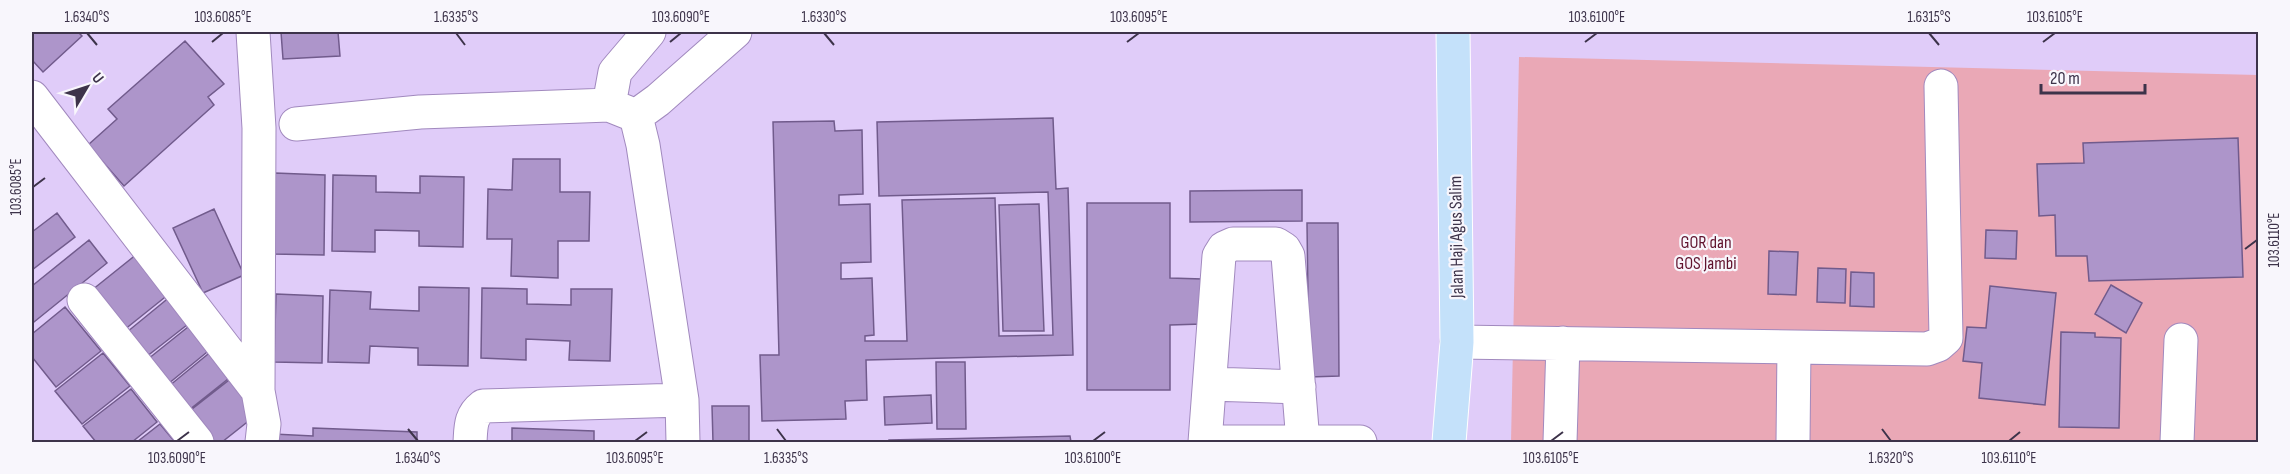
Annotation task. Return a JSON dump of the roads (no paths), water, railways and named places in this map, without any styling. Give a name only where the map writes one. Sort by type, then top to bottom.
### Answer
[{"type":"main road","name":"Jalan Haji Agus Salim","points":[[1449,442],[1457,342],[1453,32]]},
{"type":"street","points":[[650,32],[615,72],[623,110],[643,145],[682,400],[683,442]]},
{"type":"street","points":[[296,124],[420,112],[623,110],[658,100],[735,32]]},
{"type":"street","points":[[250,35],[259,128],[258,391],[264,424],[262,442]]},
{"type":"street","points":[[1457,342],[1927,349],[1938,345],[1946,338],[1941,86]]},
{"type":"street","points":[[32,97],[258,391]]},
{"type":"street","points":[[1205,442],[1220,256],[1224,248],[1233,244],[1276,244],[1284,249],[1288,256],[1303,442]]},
{"type":"street","points":[[84,300],[197,442]]},
{"type":"street","points":[[2177,442],[2181,340]]},
{"type":"street","points":[[1560,442],[1563,343]]},
{"type":"street","points":[[1793,442],[1794,347]]},
{"type":"street","points":[[1210,384],[1299,387]]},
{"type":"street","points":[[470,442],[471,421],[475,412],[483,406],[682,400]]},
{"type":"street","points":[[1215,442],[1360,442]]},
{"type":"park label","name":"GOR dan GOS Jambi","points":[[1706,252]]}]
